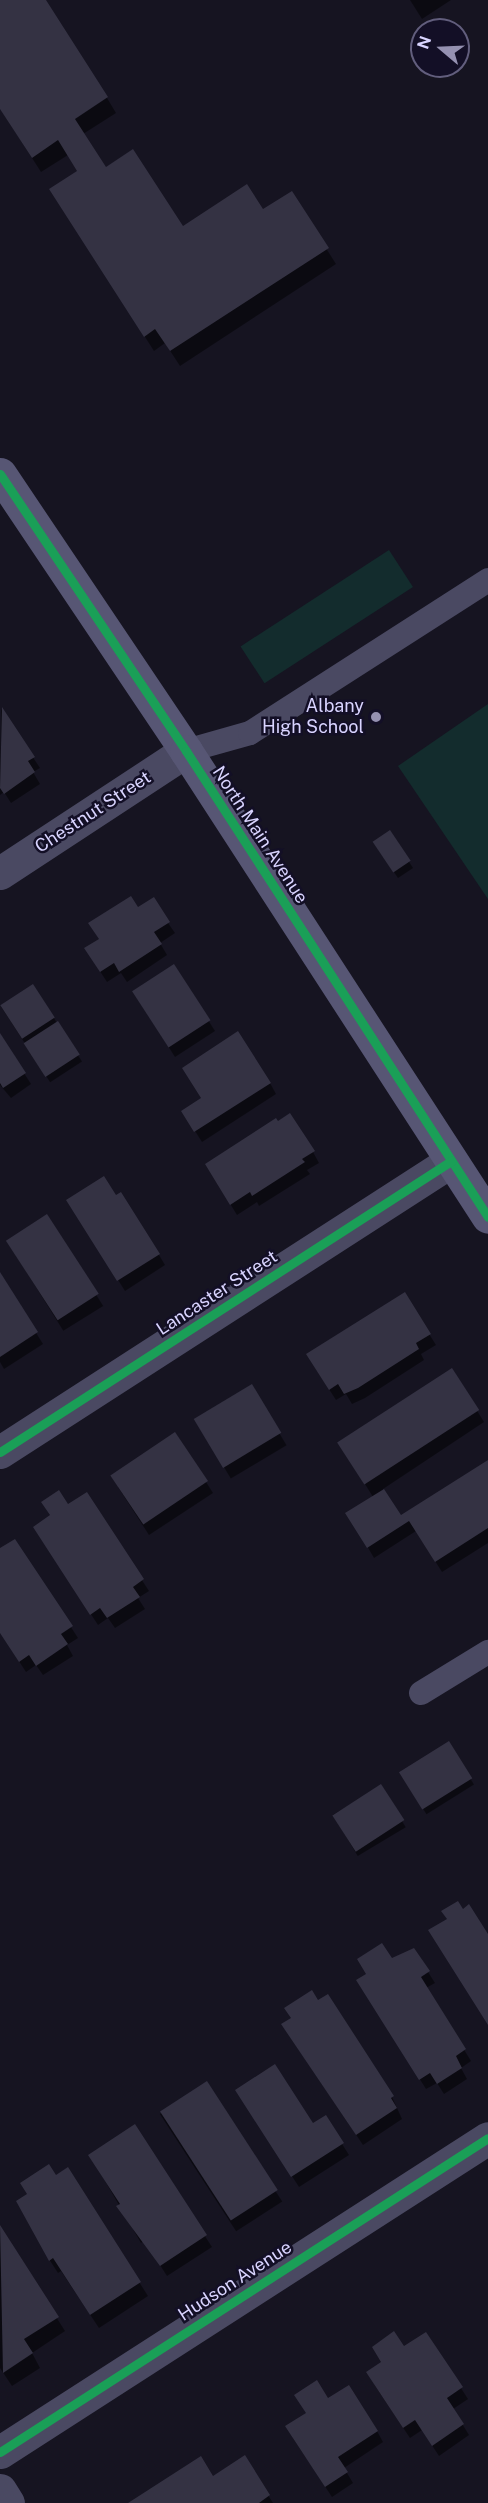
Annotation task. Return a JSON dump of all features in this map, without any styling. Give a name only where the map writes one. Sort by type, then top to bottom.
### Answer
[{"type":"street","name":"North Main Avenue","points":[[0,474],[186,751],[488,1217]]},
{"type":"street","name":"Chestnut Street","points":[[0,873],[186,751]]},
{"type":"street","name":"Lancaster Street","points":[[0,1452],[451,1161]]},
{"type":"street","name":"Hudson Avenue","points":[[0,2452],[488,2138]]},
{"type":"street","points":[[0,2490],[8,2503]]},
{"type":"lane","points":[[186,751],[250,733],[488,580]]},
{"type":"lane","points":[[421,1693],[488,1652]]},
{"type":"green space","points":[[389,550],[413,587],[265,683],[241,646]]},
{"type":"green space","points":[[488,704],[488,899],[398,766]]},
{"type":"building","points":[[0,0],[46,0],[108,97],[75,119],[106,167],[133,149],[183,226],[247,184],[263,209],[292,191],[329,248],[170,351],[155,329],[144,337],[49,189],[77,171],[58,140],[32,158],[0,109]]},
{"type":"building","points":[[2,707],[35,757],[28,761],[35,772],[4,794],[0,788]]},
{"type":"building","points":[[390,830],[411,861],[393,872],[373,842]]},
{"type":"building","points":[[131,896],[138,907],[154,897],[170,922],[154,932],[162,944],[119,972],[114,963],[100,972],[84,948],[99,939],[88,923]]},
{"type":"building","points":[[174,964],[210,1020],[169,1047],[132,991]]},
{"type":"building","points":[[33,984],[55,1018],[22,1039],[0,1005]]},
{"type":"building","points":[[58,1021],[80,1055],[45,1077],[24,1043]]},
{"type":"building","points":[[238,1031],[271,1083],[194,1132],[181,1111],[201,1098],[182,1068]]},
{"type":"building","points":[[0,1033],[26,1073],[3,1088],[0,1083]]},
{"type":"building","points":[[290,1113],[315,1151],[302,1159],[305,1162],[252,1196],[250,1192],[230,1205],[205,1164],[276,1118],[278,1121]]},
{"type":"building","points":[[104,1176],[116,1195],[121,1192],[160,1254],[117,1281],[66,1200]]},
{"type":"building","points":[[47,1214],[99,1294],[58,1320],[6,1241]]},
{"type":"building","points":[[0,1272],[38,1332],[0,1357]]},
{"type":"building","points":[[405,1292],[431,1334],[416,1343],[419,1349],[358,1388],[344,1394],[338,1384],[329,1390],[306,1354]]},
{"type":"building","points":[[452,1368],[479,1410],[364,1485],[337,1443]]},
{"type":"building","points":[[252,1384],[281,1433],[223,1468],[194,1419]]},
{"type":"building","points":[[175,1432],[208,1481],[143,1525],[110,1476]]},
{"type":"building","points":[[488,1460],[488,1528],[435,1562],[409,1521],[367,1548],[345,1513],[384,1489],[401,1515]]},
{"type":"building","points":[[59,1490],[68,1504],[87,1492],[144,1579],[133,1587],[140,1597],[107,1618],[100,1608],[90,1615],[33,1527],[50,1515],[41,1502]]},
{"type":"building","points":[[15,1539],[73,1626],[61,1634],[68,1644],[36,1666],[29,1655],[19,1662],[0,1633],[0,1548]]},
{"type":"building","points":[[449,1741],[472,1778],[422,1810],[399,1772]]},
{"type":"building","points":[[381,1784],[404,1820],[356,1852],[332,1816]]},
{"type":"building","points":[[458,1901],[463,1909],[469,1904],[488,1934],[488,2025],[428,1930],[447,1919],[441,1911]]},
{"type":"building","points":[[382,1943],[392,1958],[414,1948],[430,1971],[421,1977],[466,2049],[456,2056],[462,2068],[437,2084],[430,2073],[419,2080],[356,1980],[366,1974],[357,1959]]},
{"type":"building","points":[[312,1990],[318,2000],[328,1994],[394,2096],[391,2098],[397,2108],[356,2135],[281,2024],[291,2018],[284,2008]]},
{"type":"building","points":[[275,2064],[313,2123],[326,2115],[344,2143],[291,2177],[235,2090]]},
{"type":"building","points":[[207,2081],[278,2190],[231,2221],[160,2111]]},
{"type":"building","points":[[135,2124],[207,2235],[160,2266],[116,2206],[120,2204],[88,2155]]},
{"type":"building","points":[[49,2164],[56,2175],[68,2167],[141,2282],[90,2315],[53,2258],[49,2261],[16,2201],[27,2194],[20,2183]]},
{"type":"building","points":[[0,2225],[59,2317],[24,2339],[33,2353],[3,2373]]},
{"type":"building","points":[[394,2331],[404,2346],[426,2332],[463,2387],[447,2398],[464,2424],[432,2446],[415,2420],[403,2428],[366,2372],[381,2362],[372,2347]]},
{"type":"building","points":[[317,2380],[328,2398],[349,2385],[378,2431],[338,2457],[348,2472],[325,2487],[285,2426],[306,2413],[294,2395]]},
{"type":"building","points":[[245,2455],[270,2495],[259,2503],[128,2503],[201,2456],[213,2476]]},
{"type":"cycle path","points":[[0,474],[186,751],[488,1217]]},
{"type":"cycle path","points":[[0,1452],[451,1161]]},
{"type":"cycle path","points":[[0,2452],[488,2138]]},
{"type":"place","name":"Albany High School","points":[[376,717]]}]
